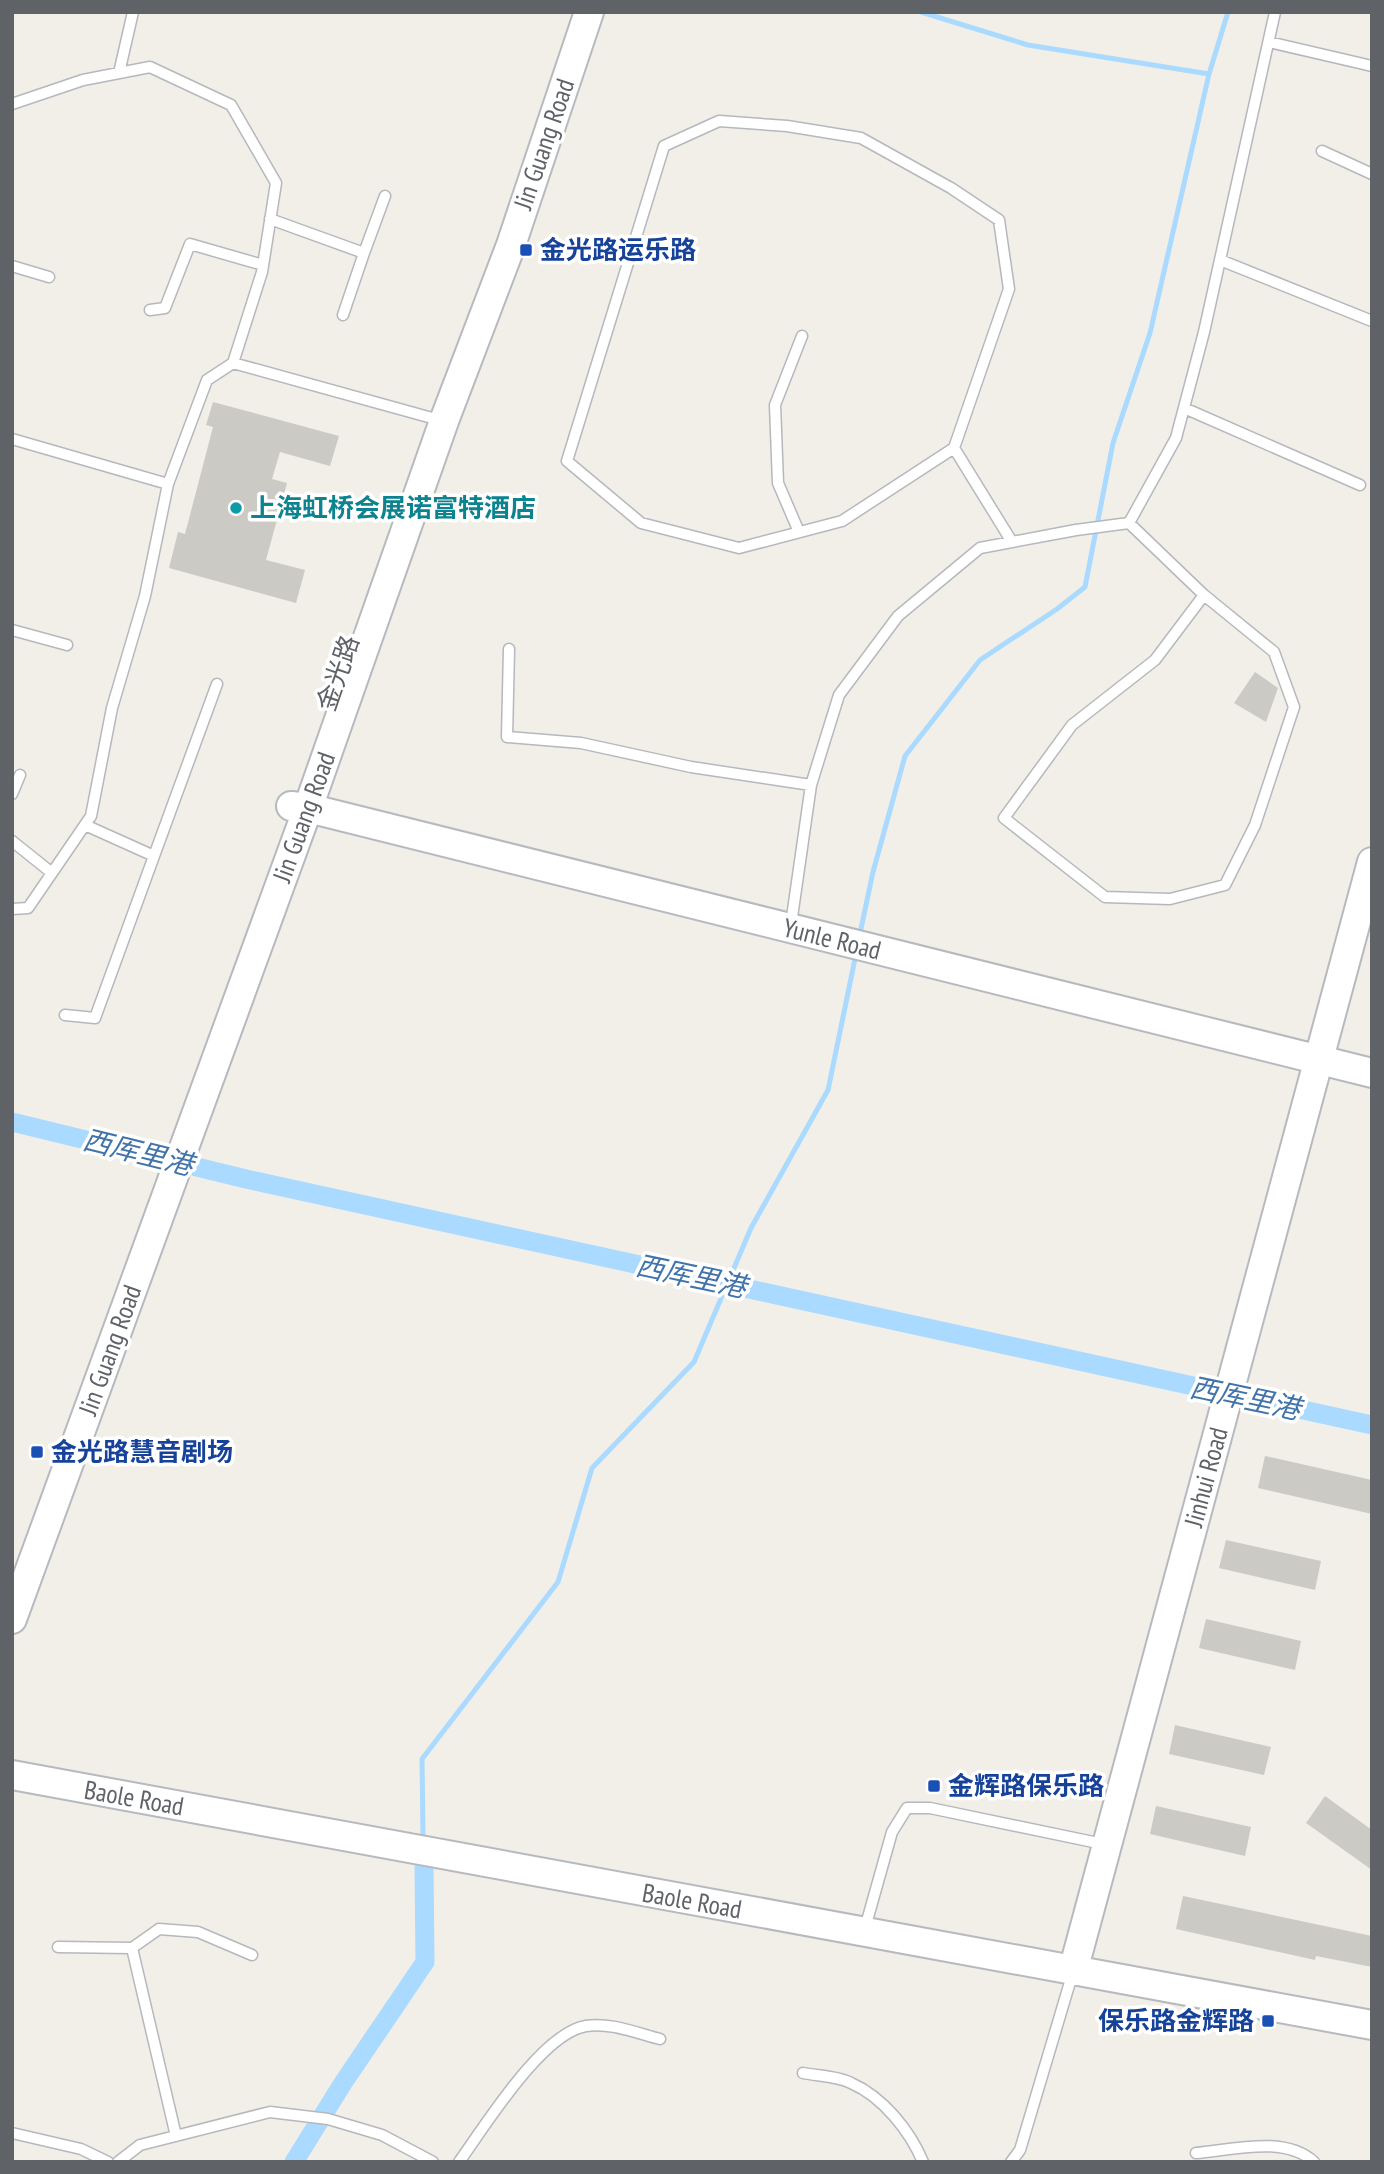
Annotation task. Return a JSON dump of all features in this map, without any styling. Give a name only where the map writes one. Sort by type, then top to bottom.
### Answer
[{"type":"street","points":[[437,419],[574,12]]},
{"type":"street","name":"Jin Guang Road","points":[[12,1619],[173,1178],[184,1123],[300,807],[437,419],[511,245],[589,12]]},
{"type":"street","name":"Yunle Road","points":[[300,807],[1372,1073]]},
{"type":"street","name":"Jinhui Road","points":[[1073,1971],[1372,862]]},
{"type":"street","points":[[12,1569],[116,1295],[150,1195],[184,1123]]},
{"type":"street","name":"Baole Road","points":[[12,1775],[1372,2025]]},
{"type":"lane","points":[[119,73],[133,12]]},
{"type":"lane","points":[[1129,523],[1176,438],[1220,261],[1275,12]]},
{"type":"lane","points":[[1269,42],[1372,66]]},
{"type":"lane","points":[[12,104],[83,80],[150,67],[231,105],[276,183],[263,265],[233,363],[207,380],[168,484],[145,596],[112,708],[91,817],[28,908],[12,909]]},
{"type":"lane","points":[[719,121],[787,126],[861,138],[951,188],[999,220],[1009,289],[954,448],[842,521],[739,548],[641,523],[567,461],[664,146],[719,121]]},
{"type":"lane","points":[[1322,151],[1372,174]]},
{"type":"lane","points":[[343,315],[385,196]]},
{"type":"lane","points":[[270,219],[364,253]]},
{"type":"lane","points":[[150,310],[166,308],[190,244],[263,265]]},
{"type":"lane","points":[[1220,261],[1372,321]]},
{"type":"lane","points":[[12,266],[49,277]]},
{"type":"lane","points":[[799,532],[778,483],[775,405],[802,336]]},
{"type":"lane","points":[[233,363],[437,419]]},
{"type":"lane","points":[[1184,408],[1360,485]]},
{"type":"lane","points":[[12,439],[168,484]]},
{"type":"lane","points":[[954,448],[1012,542]]},
{"type":"lane","points":[[790,929],[811,785],[839,695],[898,616],[981,548],[1129,523]]},
{"type":"lane","points":[[1129,523],[1204,595],[1274,652],[1294,707],[1255,825],[1225,886],[1170,899],[1105,897],[1004,818],[1072,725],[1155,660],[1204,595]]},
{"type":"lane","points":[[12,630],[67,645]]},
{"type":"lane","points":[[509,649],[507,737],[581,743],[691,767],[811,785]]},
{"type":"lane","points":[[65,1015],[95,1018],[217,684]]},
{"type":"lane","points":[[12,794],[20,775]]},
{"type":"lane","points":[[85,825],[154,856]]},
{"type":"lane","points":[[12,841],[52,873]]},
{"type":"lane","points":[[864,1932],[892,1832],[907,1808],[930,1808],[1107,1844]]},
{"type":"lane","points":[[58,1947],[132,1948],[159,1929],[198,1932],[252,1955]]},
{"type":"lane","points":[[132,1948],[176,2136]]},
{"type":"lane","points":[[1011,2162],[1020,2150],[1073,1971]]},
{"type":"lane","points":[[459,2162],[534,2061],[561,2036],[585,2026],[612,2027],[660,2039]]},
{"type":"lane","points":[[803,2073],[850,2082],[880,2102],[909,2136],[923,2162]]},
{"type":"lane","points":[[118,2162],[140,2145],[270,2112],[328,2119],[382,2135],[433,2162]]},
{"type":"lane","points":[[12,2133],[80,2149],[108,2162]]},
{"type":"lane","points":[[1196,2153],[1273,2146],[1307,2155],[1314,2162]]},
{"type":"building","name":"上海虹桥会展诺富特酒店","points":[[213,402],[339,436],[330,466],[280,452],[272,479],[287,483],[266,560],[305,570],[296,603],[169,568],[178,532],[185,534],[213,427],[206,425]]},
{"type":"building","points":[[1255,672],[1278,688],[1266,722],[1234,703]]},
{"type":"building","points":[[1265,1456],[1372,1480],[1372,1514],[1258,1488]]},
{"type":"building","points":[[1226,1540],[1321,1561],[1315,1590],[1219,1568]]},
{"type":"building","points":[[1206,1619],[1301,1641],[1295,1670],[1199,1648]]},
{"type":"building","points":[[1175,1725],[1271,1747],[1264,1775],[1169,1754]]},
{"type":"building","points":[[1325,1796],[1372,1830],[1372,1870],[1306,1823]]},
{"type":"building","points":[[1156,1806],[1251,1827],[1245,1856],[1150,1834]]},
{"type":"building","points":[[1183,1896],[1372,1936],[1372,1967],[1316,1956],[1315,1960],[1176,1929]]},
{"type":"waterway","points":[[859,938],[873,872],[905,756],[980,660],[1085,587],[1113,443],[1150,333],[1209,74],[1028,45],[921,12]]},
{"type":"waterway","points":[[1209,74],[1228,12]]},
{"type":"waterway","points":[[423,1835],[422,1759],[558,1582],[592,1468],[694,1362],[751,1228],[828,1090],[856,954]]},
{"type":"waterway","name":"西厍里港","points":[[12,1122],[246,1179],[1372,1425]]},
{"type":"waterway","points":[[294,2162],[343,2083],[425,1962],[424,1867]]},
{"type":"place","name":"金光路运乐路","points":[[526,250]]},
{"type":"place","name":"上海虹桥会展诺富特酒店","points":[[236,508]]},
{"type":"place","name":"金光路慧音剧场","points":[[37,1452]]},
{"type":"place","name":"金辉路保乐路","points":[[934,1786]]},
{"type":"place","name":"保乐路金辉路","points":[[1268,2021]]}]
